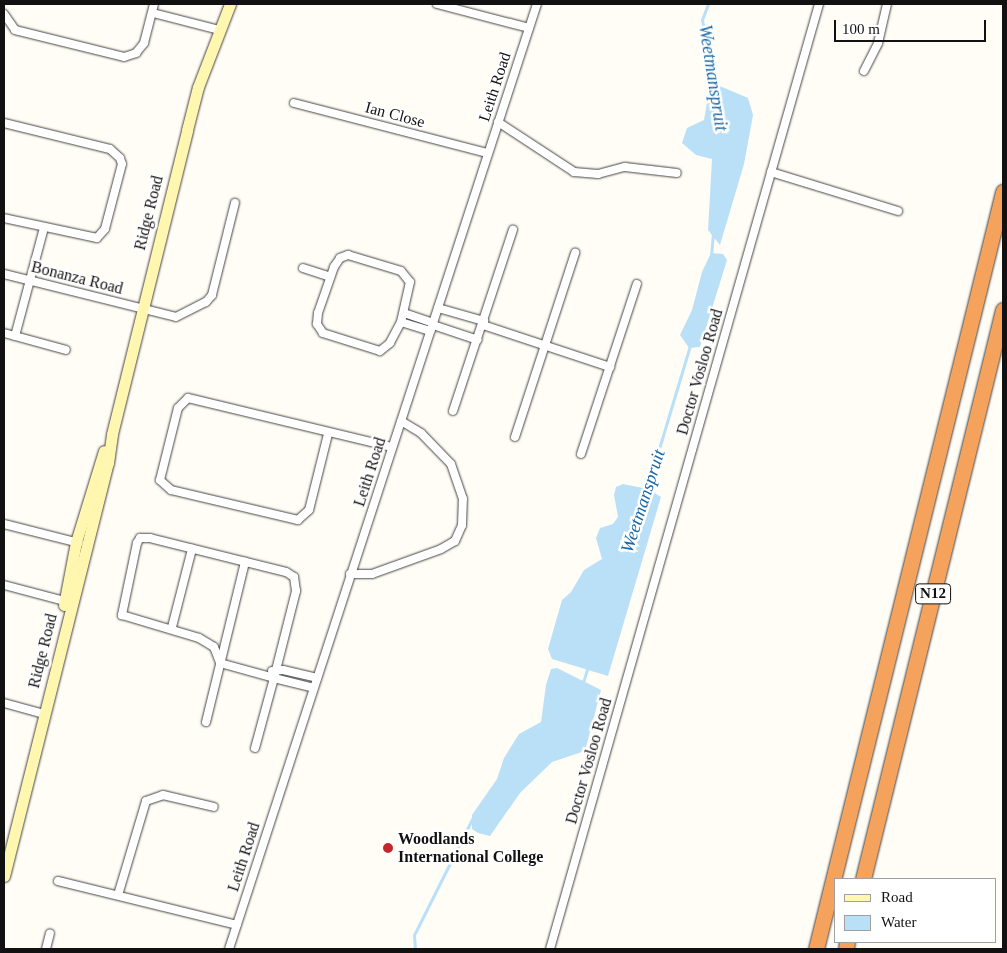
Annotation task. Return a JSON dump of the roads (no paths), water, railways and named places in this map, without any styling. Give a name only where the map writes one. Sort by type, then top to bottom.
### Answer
[{"type":"highway","name":"N12","points":[[816,949],[1003,192]]},
{"type":"highway","name":"N12","points":[[863,878],[1003,310]]},
{"type":"main road","name":"Ridge Road","points":[[4,853],[41,713],[82,544],[111,451],[112,434],[198,87],[230,4]]},
{"type":"main road","name":"Ridge Road","points":[[4,876],[41,713]]},
{"type":"street","points":[[4,14],[15,30],[124,57],[140,50],[153,13],[154,4]]},
{"type":"street","points":[[437,4],[529,28]]},
{"type":"street","name":"Leith Road","points":[[229,949],[537,4]]},
{"type":"street","name":"Doctor Vosloo Road","points":[[550,949],[819,4]]},
{"type":"street","points":[[864,72],[878,44],[887,4]]},
{"type":"street","points":[[153,13],[220,30]]},
{"type":"street","name":"Ian Close","points":[[294,103],[488,153]]},
{"type":"street","points":[[498,122],[574,172],[598,174],[625,167],[677,173]]},
{"type":"street","points":[[4,123],[110,150],[121,161],[105,229],[100,236],[92,239],[4,218]]},
{"type":"street","points":[[771,172],[898,211]]},
{"type":"street","name":"Bonanza Road","points":[[4,274],[176,317],[210,298],[235,203]]},
{"type":"street","points":[[15,336],[44,228]]},
{"type":"street","points":[[453,411],[484,323],[513,230]]},
{"type":"street","points":[[515,437],[575,252]]},
{"type":"street","points":[[348,255],[401,272],[410,282],[404,313],[390,343],[380,351],[323,334],[317,318],[330,277],[340,258],[348,255]]},
{"type":"street","points":[[303,268],[330,277]]},
{"type":"street","points":[[581,454],[637,284]]},
{"type":"street","points":[[438,308],[610,367]]},
{"type":"street","points":[[404,313],[432,326],[478,340]]},
{"type":"street","points":[[401,322],[432,326]]},
{"type":"street","points":[[4,333],[66,350]]},
{"type":"street","points":[[328,434],[309,510],[298,520],[171,490],[160,480],[178,408],[188,398],[328,434],[392,447]]},
{"type":"street","points":[[350,574],[372,574],[441,549],[455,541],[462,526],[463,499],[451,464],[422,433],[401,421]]},
{"type":"street","points":[[4,524],[82,544]]},
{"type":"street","points":[[220,663],[217,652],[209,643],[172,628],[121,613],[137,543],[144,537],[286,572],[296,582],[276,669],[270,676],[255,748]]},
{"type":"street","points":[[172,628],[192,549]]},
{"type":"street","points":[[206,722],[245,562]]},
{"type":"street","points":[[4,585],[69,602]]},
{"type":"street","points":[[220,663],[314,688]]},
{"type":"street","points":[[276,669],[317,678]]},
{"type":"street","points":[[4,703],[41,713]]},
{"type":"street","points":[[118,896],[146,801],[163,795],[214,807]]},
{"type":"street","points":[[58,880],[237,925]]},
{"type":"street","points":[[46,949],[50,933]]},
{"type":"water","points":[[715,84],[748,98],[753,115],[744,164],[720,245],[708,230],[712,159],[696,155],[682,143],[687,128],[704,120],[708,97]]},
{"type":"water","points":[[711,253],[723,254],[727,260],[700,347],[689,348],[680,335],[692,310],[702,272]]},
{"type":"water","points":[[623,484],[648,489],[661,497],[608,676],[552,659],[548,649],[562,600],[571,592],[584,570],[602,559],[596,538],[600,528],[613,524],[618,517],[614,495],[616,487]]},
{"type":"water","points":[[557,668],[601,690],[585,751],[552,762],[520,793],[490,836],[478,833],[472,829],[472,815],[497,779],[504,758],[519,734],[541,722],[546,685],[551,669]]},
{"type":"waterway","name":"Weetmanspruit","points":[[708,4],[702,20],[716,88]]},
{"type":"waterway","name":"Weetmanspruit","points":[[711,256],[713,233]]},
{"type":"waterway","name":"Weetmanspruit","points":[[646,492],[690,345]]},
{"type":"waterway","name":"Weetmanspruit","points":[[583,682],[588,667]]},
{"type":"waterway","name":"Weetmanspruit","points":[[415,949],[414,935],[472,819]]},
{"type":"place","name":"Woodlands International College","points":[[388,848]]}]
